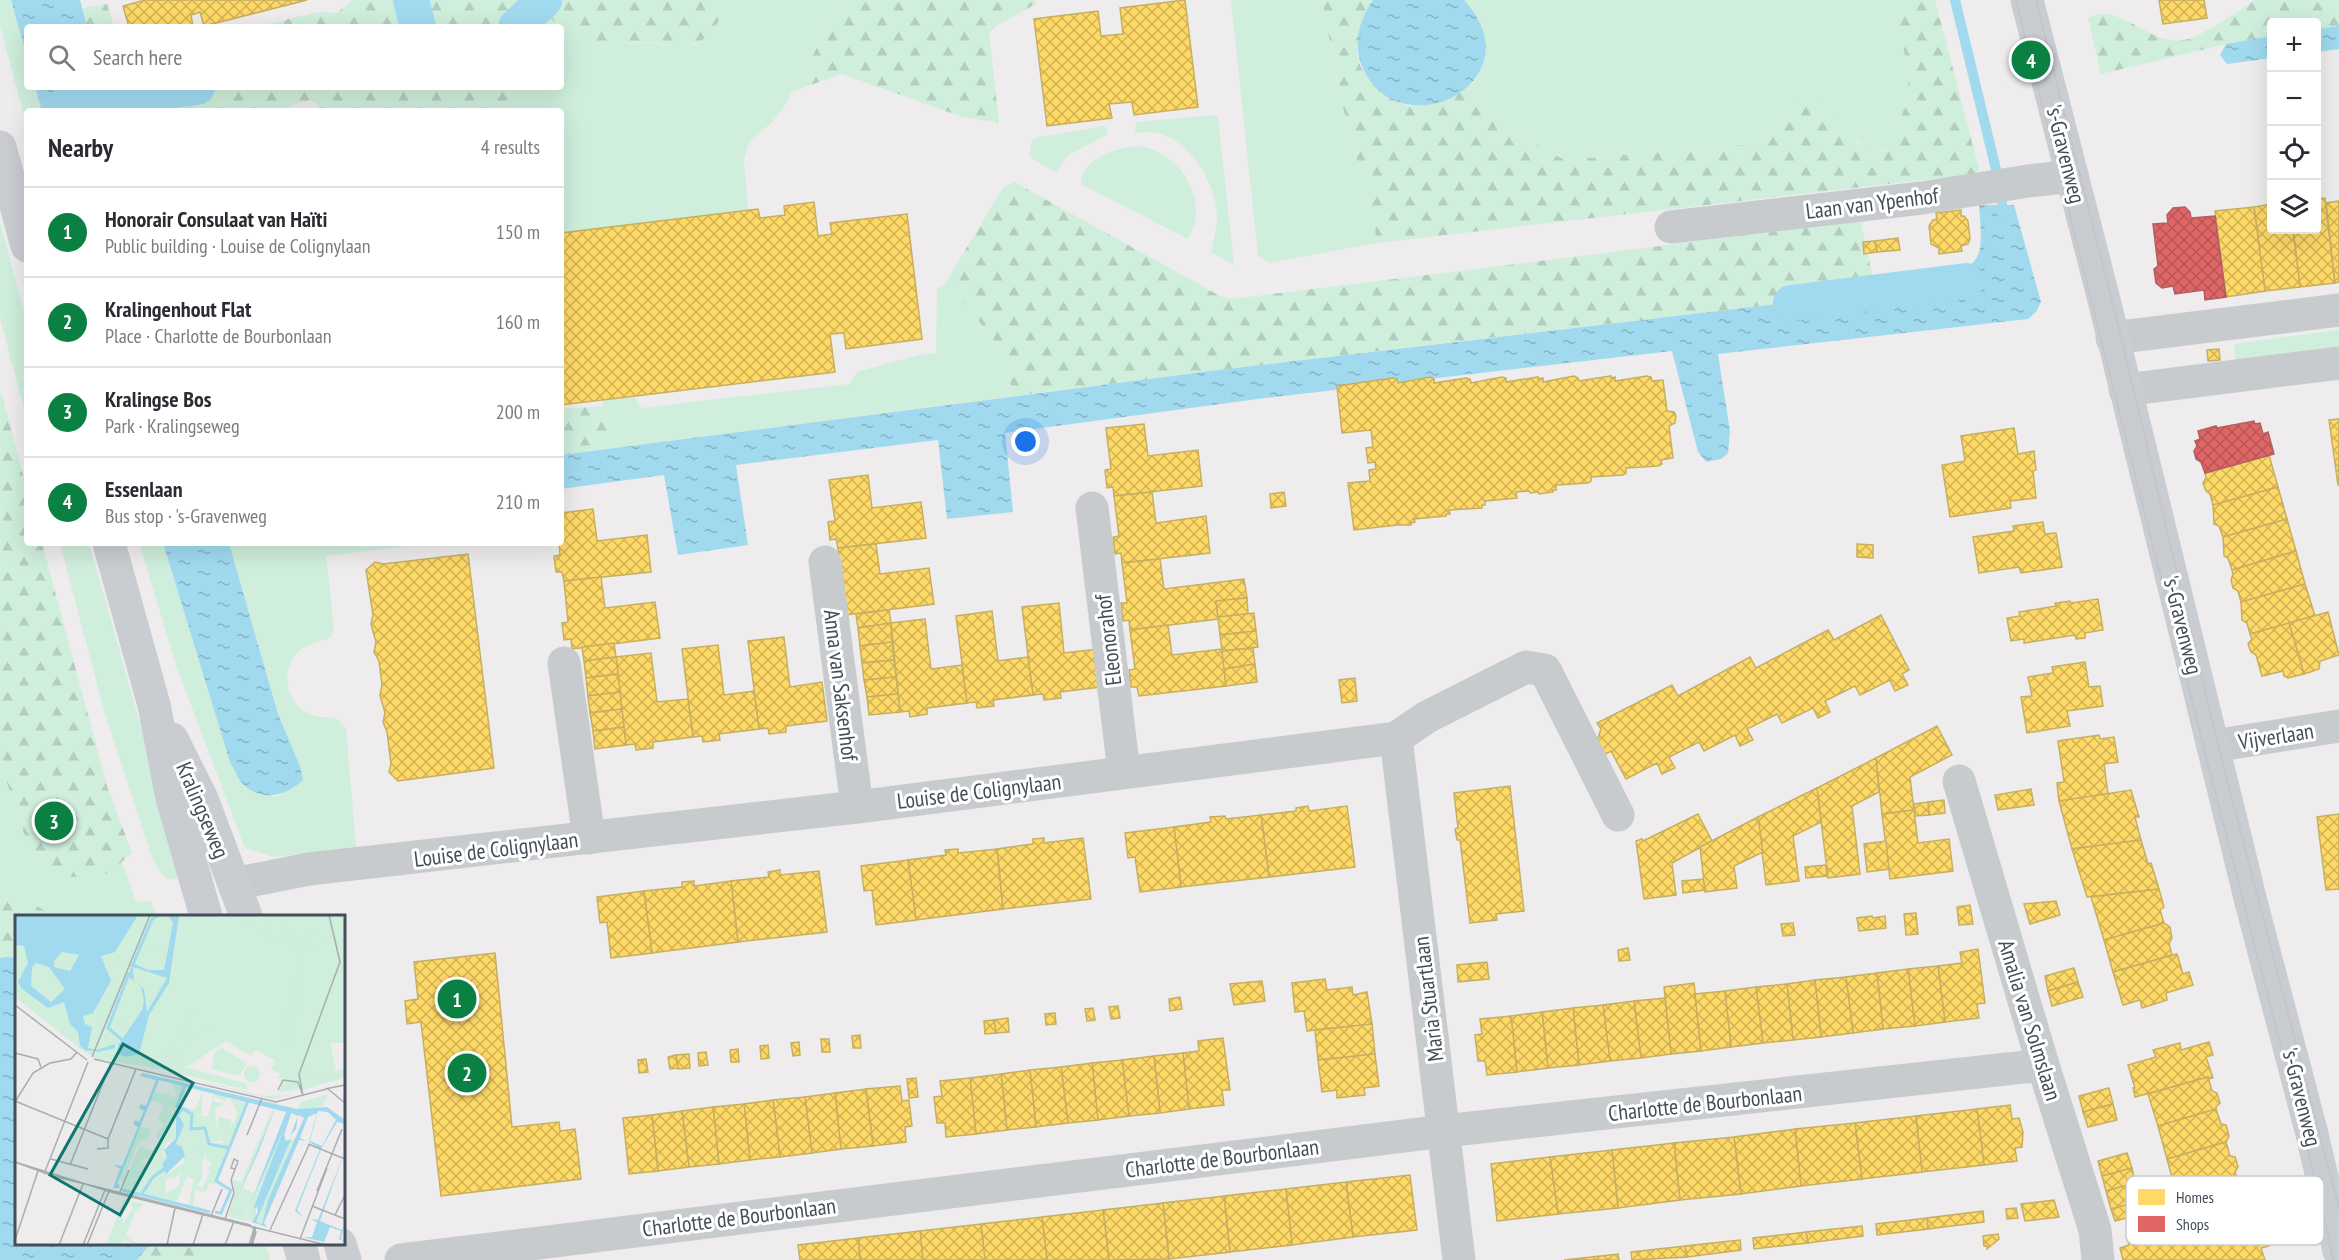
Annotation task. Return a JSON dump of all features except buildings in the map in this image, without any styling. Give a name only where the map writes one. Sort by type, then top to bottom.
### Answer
[{"type":"street","name":"'s-Gravenweg","points":[[2027,0],[2322,1176]]},
{"type":"street","points":[[0,147],[24,235]]},
{"type":"street","name":"Laan van Ypenhof","points":[[1671,227],[1922,198],[2072,176]]},
{"type":"street","points":[[2112,338],[2339,310]]},
{"type":"street","points":[[2125,390],[2339,363]]},
{"type":"street","name":"Eleonorahof","points":[[1092,508],[1124,772]]},
{"type":"street","name":"Kralingseweg","points":[[110,546],[154,705],[172,798],[203,905]]},
{"type":"street","name":"Anna van Saksenhof","points":[[825,562],[857,807]]},
{"type":"street","points":[[564,663],[590,838]]},
{"type":"street","name":"Louise de Colignylaan","points":[[234,884],[309,869],[857,807],[1396,738],[1427,717],[1526,667],[1545,670],[1618,815]]},
{"type":"street","name":"Kralingseweg","points":[[154,705],[202,799],[246,915]]},
{"type":"street","name":"Vijverlaan","points":[[2213,746],[2339,726]]},
{"type":"street","name":"Maria Stuartlaan","points":[[1396,738],[1460,1260]]},
{"type":"street","name":"Amalia van Solmslaan","points":[[1959,781],[2043,1065],[2095,1230],[2098,1260]]},
{"type":"street","points":[[203,905],[234,884]]},
{"type":"street","name":"Charlotte de Bourbonlaan","points":[[401,1260],[1444,1131],[2043,1065]]},
{"type":"street","name":"'s-Gravenweg","points":[[2324,1186],[2339,1251]]},
{"type":"street","points":[[299,1245],[304,1260]]},
{"type":"street","points":[[340,1245],[345,1260]]},
{"type":"green space","points":[[0,0],[11,0],[24,46],[24,90],[36,90],[41,108],[24,108],[24,115],[0,26]]},
{"type":"green space","points":[[352,0],[539,0],[538,6],[555,5],[560,0],[728,0],[719,21],[710,34],[699,42],[688,45],[627,42],[601,49],[578,38],[564,28],[564,24],[558,24],[541,12],[531,24],[268,24],[319,12],[337,13]]},
{"type":"green space","points":[[728,0],[843,0],[783,108],[771,123],[749,142],[744,160],[748,211],[564,233],[564,108],[514,108],[508,90],[564,90],[564,27],[592,46],[604,50],[625,42],[695,45],[725,9]]},
{"type":"green space","points":[[843,0],[1034,0],[1036,4],[996,26],[989,33],[999,123],[963,117],[842,74],[793,91]]},
{"type":"green space","points":[[1231,0],[1322,0],[1342,104],[1375,225],[1376,243],[1269,263],[1258,256]]},
{"type":"green space","points":[[1322,0],[1373,0],[1362,20],[1357,53],[1363,72],[1386,96],[1405,105],[1421,106],[1456,95],[1467,88],[1547,152],[1566,160],[1767,143],[1782,122],[1791,102],[1804,96],[1820,101],[1850,130],[1858,143],[1875,152],[1883,151],[1888,146],[1906,105],[1909,71],[1891,0],[1935,0],[1979,169],[1975,174],[1376,243],[1375,225],[1342,104]]},
{"type":"green space","points":[[1464,0],[1891,0],[1909,71],[1906,105],[1888,146],[1875,152],[1865,148],[1820,101],[1791,103],[1782,122],[1767,143],[1566,160],[1547,152],[1467,88],[1482,68],[1485,44],[1478,21]]},
{"type":"green space","points":[[2255,0],[2339,0],[2339,26],[2321,28],[2321,18],[2267,18],[2267,37],[2226,44],[2101,74],[2088,18],[2101,14],[2116,16],[2162,38],[2183,40],[2209,30]]},
{"type":"green space","points":[[107,4],[113,24],[86,24],[82,8]]},
{"type":"green space","points":[[541,12],[559,24],[531,24]]},
{"type":"green space","points":[[104,90],[508,90],[514,108],[318,108],[317,104],[310,100],[284,108],[108,108]]},
{"type":"green space","points":[[1214,115],[1218,118],[1234,265],[1211,252],[1217,215],[1212,190],[1199,165],[1181,145],[1170,138],[1155,132],[1135,133],[1136,122]]},
{"type":"green space","points":[[1105,126],[1108,134],[1067,156],[1056,173],[1030,157],[1031,142],[1035,138]]},
{"type":"green space","points":[[1138,146],[1160,153],[1179,168],[1186,177],[1195,199],[1196,211],[1193,229],[1188,239],[1081,184],[1087,167],[1093,161],[1120,149]]},
{"type":"green space","points":[[1014,182],[1222,297],[1232,299],[1646,248],[1860,218],[1876,293],[1014,396],[1001,350],[954,289],[944,285],[1003,188]]},
{"type":"green space","points":[[0,223],[24,311],[24,409],[0,318]]},
{"type":"green space","points":[[944,285],[954,289],[1001,350],[1014,396],[609,449],[603,400],[634,397],[641,408],[849,384],[857,372],[919,355],[936,353],[937,288]]},
{"type":"green space","points":[[2339,330],[2339,351],[2236,365],[2234,344]]},
{"type":"green space","points":[[0,388],[24,478],[24,546],[43,546],[107,786],[132,853],[109,873],[98,877],[67,877],[52,873],[36,860],[27,842],[0,762]]},
{"type":"green space","points":[[604,406],[609,449],[564,455],[564,409]]},
{"type":"green space","points":[[0,466],[75,726],[136,902],[151,901],[156,915],[15,915],[15,1245],[265,1245],[270,1260],[0,1260]]},
{"type":"green space","points":[[61,546],[90,546],[183,876],[177,879],[172,880],[164,876],[152,857],[105,714]]},
{"type":"green space","points":[[140,546],[164,546],[230,762],[274,797],[296,787],[300,766],[278,714],[230,546],[407,546],[326,556],[334,627],[331,637],[300,650],[289,666],[287,675],[290,693],[294,702],[301,709],[315,716],[334,718],[346,729],[356,847],[274,857],[245,848],[177,668]]},
{"type":"green space","points":[[0,895],[27,901],[50,915],[15,915],[15,958],[0,958]]},
{"type":"green space","points":[[149,1245],[200,1245],[206,1260],[137,1260]]},
{"type":"water","points":[[11,0],[80,0],[86,24],[24,24],[24,46]]},
{"type":"water","points":[[1373,0],[1464,0],[1483,30],[1485,58],[1474,80],[1454,96],[1429,105],[1402,103],[1378,90],[1361,64],[1358,48],[1361,23]]},
{"type":"water","points":[[2339,26],[2339,49],[2321,51],[2321,28]]},
{"type":"water","points":[[2267,37],[2267,59],[2227,64],[2220,55],[2226,44]]},
{"type":"water","points":[[36,90],[104,90],[108,108],[41,108]]},
{"type":"water","points":[[1979,205],[2014,205],[2041,302],[2036,312],[2028,319],[1718,354],[1730,431],[1728,453],[1721,459],[1706,462],[1698,452],[1672,351],[1265,398],[1005,433],[1013,512],[947,519],[938,440],[736,465],[748,545],[678,555],[664,475],[564,489],[564,455],[1211,371],[1914,288],[1963,271],[1977,257],[1981,238]]},
{"type":"water","points":[[164,546],[230,546],[278,714],[300,766],[303,780],[289,790],[265,795],[249,789],[242,783],[230,762]]},
{"type":"water","points":[[0,958],[15,958],[15,1245],[149,1245],[137,1260],[0,1260]]},
{"type":"waterway","points":[[411,0],[417,24]]},
{"type":"waterway","points":[[519,24],[544,0]]},
{"type":"waterway","points":[[1955,0],[2001,190],[2003,219]]},
{"type":"waterway","points":[[68,101],[119,98],[176,90]]},
{"type":"waterway","points":[[1791,303],[1966,281]]},
{"type":"tram line","points":[[2016,0],[2204,749],[2314,1176]]},
{"type":"tram line","points":[[2036,0],[2121,337],[2218,745],[2339,1208]]},
{"type":"tram line","points":[[2324,1215],[2333,1260]]},
{"type":"place","name":"Essenlaan","points":[[2031,60]]},
{"type":"place","name":"Kralingse Bos","points":[[54,821]]},
{"type":"place","name":"Honorair Consulaat van Haïti","points":[[457,999]]},
{"type":"place","name":"Kralingenhout Flat","points":[[467,1073]]}]
